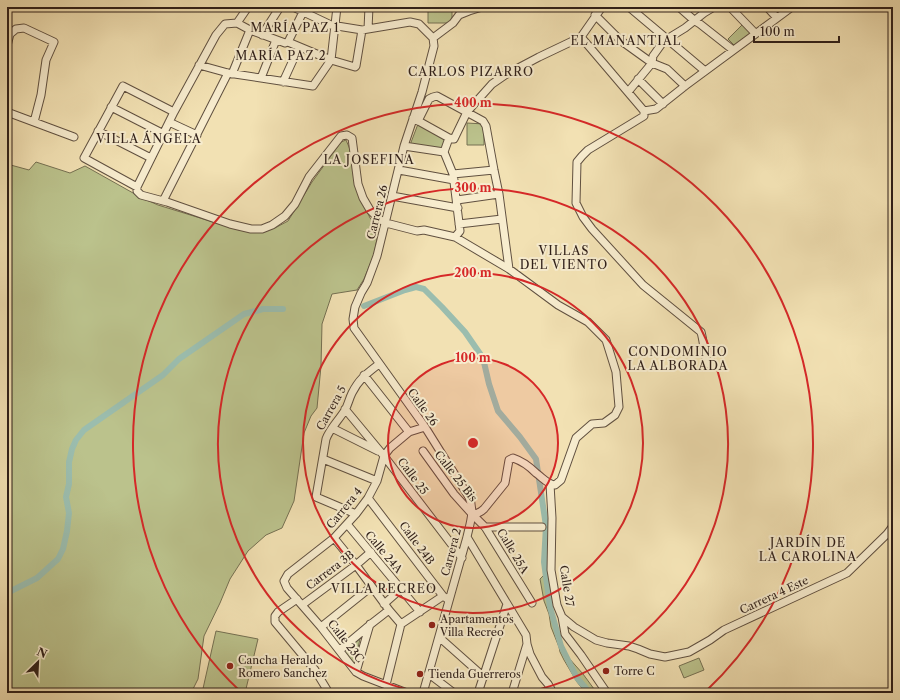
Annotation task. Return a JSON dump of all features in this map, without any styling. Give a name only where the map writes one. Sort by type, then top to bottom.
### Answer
[{"type":"street","points":[[237,23],[248,7]]},
{"type":"street","points":[[262,34],[280,7]]},
{"type":"street","points":[[293,7],[304,9],[336,26],[365,29],[410,22],[419,24],[433,38],[453,23],[459,15],[468,10],[482,7]]},
{"type":"street","points":[[199,65],[230,74],[313,86],[331,60],[337,7]]},
{"type":"street","points":[[137,187],[199,65],[216,35],[225,24],[237,23],[250,30],[285,44],[288,42],[331,60],[355,67],[369,7]]},
{"type":"street","points":[[444,152],[467,112],[492,84],[505,75],[580,37],[602,7]]},
{"type":"street","points":[[629,7],[705,71]]},
{"type":"street","points":[[679,7],[733,50]]},
{"type":"street","points":[[628,92],[652,63],[653,56],[667,39],[714,7]]},
{"type":"street","points":[[730,7],[755,33]]},
{"type":"street","points":[[767,7],[777,18]]},
{"type":"street","points":[[644,111],[656,109],[755,33],[768,26],[792,7]]},
{"type":"street","points":[[288,42],[304,9]]},
{"type":"street","points":[[595,15],[620,40],[652,63],[667,69],[685,86]]},
{"type":"street","points":[[7,46],[10,34],[16,29],[24,28],[54,42],[46,60],[41,95],[34,122]]},
{"type":"street","points":[[163,201],[230,74],[250,30]]},
{"type":"street","points":[[580,37],[644,111],[644,116],[588,150],[577,162],[576,203],[583,217],[592,229],[642,285],[701,332],[704,356],[708,364]]},
{"type":"street","name":"Carrera 26","points":[[353,319],[355,307],[367,283],[377,256],[404,146],[416,120],[434,46],[433,38]]},
{"type":"street","points":[[261,78],[276,40]]},
{"type":"street","points":[[283,82],[299,46]]},
{"type":"street","points":[[638,80],[663,104]]},
{"type":"street","points":[[174,112],[123,86],[84,158],[137,187],[137,190],[141,195],[230,224],[251,229],[262,229],[272,225],[285,216],[295,204],[309,177],[341,136],[347,135],[352,138],[358,184],[363,198],[370,210],[379,219],[386,223],[417,231],[424,230],[455,237],[509,269],[558,305],[588,322],[606,340],[616,372],[619,407],[615,415],[604,423],[592,424],[576,438],[561,480],[556,485],[548,483],[535,471],[519,460],[513,458],[509,460],[506,483],[480,513],[476,514],[472,512]]},
{"type":"street","points":[[452,139],[416,120],[429,99],[437,96],[467,112],[483,122],[486,126],[499,194],[509,269]]},
{"type":"street","points":[[111,107],[164,134]]},
{"type":"street","points":[[7,112],[74,138]]},
{"type":"street","points":[[170,122],[197,135]]},
{"type":"street","points":[[98,131],[151,158]]},
{"type":"street","points":[[404,146],[444,152]]},
{"type":"street","points":[[444,152],[453,177],[457,200],[460,231],[455,237]]},
{"type":"street","points":[[399,170],[453,177],[494,170]]},
{"type":"street","points":[[457,200],[499,194]]},
{"type":"street","points":[[392,196],[458,208]]},
{"type":"street","points":[[459,224],[502,219]]},
{"type":"street","name":"Calle 26","points":[[353,319],[354,328],[425,427],[469,497],[472,504],[472,512]]},
{"type":"street","name":"Carrera 5","points":[[356,514],[316,497],[326,439],[329,432],[346,409],[351,394],[358,382],[379,364]]},
{"type":"street","points":[[364,376],[409,432]]},
{"type":"street","name":"Calle 25","points":[[346,409],[462,558]]},
{"type":"street","name":"Carrera 4","points":[[284,581],[288,574],[334,538],[356,514],[368,498],[376,481],[382,454],[409,432],[425,427]]},
{"type":"street","points":[[332,428],[382,454]]},
{"type":"street","name":"Calle 25 Bis","points":[[423,451],[454,494],[472,512]]},
{"type":"street","points":[[323,459],[376,481]]},
{"type":"street","name":"Calle 27","points":[[548,483],[552,524],[551,570],[557,605],[562,617],[574,627],[596,640],[629,646],[650,654]]},
{"type":"street","name":"Calle 24B","points":[[368,498],[446,598]]},
{"type":"street","name":"Calle 25A","points":[[472,512],[486,527],[532,603]]},
{"type":"street","name":"Carrera 2","points":[[423,693],[439,637],[446,598],[462,558],[472,512]]},
{"type":"street","name":"Calle 24A","points":[[346,524],[420,612]]},
{"type":"street","name":"Carrera 4 Este","points":[[650,654],[665,657],[689,652],[724,630],[847,573],[887,534],[893,526]]},
{"type":"street","points":[[486,527],[542,527]]},
{"type":"street","points":[[467,537],[526,635],[530,654],[542,677],[553,693]]},
{"type":"street","points":[[334,538],[401,624]]},
{"type":"street","name":"Carrera 3B","points":[[302,605],[371,552]]},
{"type":"street","name":"Calle 23C","points":[[284,581],[287,588],[322,628],[356,672],[407,693]]},
{"type":"street","points":[[322,628],[371,586]]},
{"type":"street","points":[[384,604],[401,590]]},
{"type":"street","points":[[386,685],[401,624],[446,598]]},
{"type":"street","points":[[297,599],[278,612],[275,616],[275,622],[315,670],[329,693]]},
{"type":"street","points":[[478,693],[507,604]]},
{"type":"street","points":[[340,650],[389,610]]},
{"type":"street","points":[[562,617],[565,634],[582,655],[607,693]]},
{"type":"street","points":[[356,672],[370,624]]},
{"type":"street","points":[[439,637],[484,677]]},
{"type":"street","points":[[514,691],[527,644]]},
{"type":"street","points":[[429,674],[454,693]]},
{"type":"green space","points":[[428,8],[452,8],[452,23],[428,23]]},
{"type":"green space","points":[[742,25],[751,34],[736,47],[728,39]]},
{"type":"green space","points":[[467,123],[484,124],[484,145],[467,145]]},
{"type":"green space","points":[[418,124],[443,136],[444,141],[442,151],[410,145]]},
{"type":"green space","points":[[346,140],[352,154],[356,187],[370,218],[379,228],[374,255],[364,279],[357,290],[332,294],[322,324],[321,366],[317,408],[311,416],[304,433],[294,501],[282,528],[266,535],[248,551],[230,579],[204,636],[198,679],[191,693],[7,693],[7,164],[29,170],[36,162],[70,173],[85,166],[142,198],[158,205],[239,230],[261,231],[275,228],[288,221],[312,182],[341,142]]},
{"type":"green space","points":[[545,574],[557,632],[568,657],[597,693],[586,693],[577,682],[560,652],[544,601],[540,579]]},
{"type":"green space","name":"Cancha Heraldo Romero Sanchez","points":[[216,631],[258,639],[245,693],[202,693]]},
{"type":"green space","points":[[360,639],[354,665],[344,651]]},
{"type":"green space","points":[[699,658],[704,670],[684,678],[679,666]]},
{"type":"waterway","points":[[364,306],[405,290],[416,287],[424,289],[465,332],[483,358],[489,384],[498,411],[536,459],[546,526],[544,562],[550,607],[561,646],[577,678],[590,693]]},
{"type":"waterway","points":[[7,593],[37,578],[58,559],[63,549],[69,513],[66,497],[69,484],[69,462],[76,440],[84,430],[163,375],[179,359],[244,314],[263,309],[283,309]]},
{"type":"place","name":"Apartamentos Villa Recreo","points":[[432,625]]},
{"type":"place","name":"Cancha Heraldo Romero Sanchez","points":[[230,666]]},
{"type":"place","name":"Torre C","points":[[606,671]]},
{"type":"place","name":"Tienda Guerreros","points":[[420,674]]},
{"type":"district","name":"MARÍA PAZ 1","points":[[295,27]]},
{"type":"district","name":"EL MANANTIAL","points":[[626,40]]},
{"type":"district","name":"MARÍA PAZ 2","points":[[281,55]]},
{"type":"district","name":"CARLOS PIZARRO","points":[[471,71]]},
{"type":"district","name":"VILLA ÁNGELA","points":[[149,138]]},
{"type":"district","name":"LA JOSEFINA","points":[[369,159]]},
{"type":"district","name":"VILLAS DEL VIENTO","points":[[564,257]]},
{"type":"district","name":"CONDOMINIO LA ALBORADA","points":[[678,358]]},
{"type":"district","name":"JARDÍN DE LA CAROLINA","points":[[808,549]]},
{"type":"district","name":"VILLA RECREO","points":[[384,588]]}]
